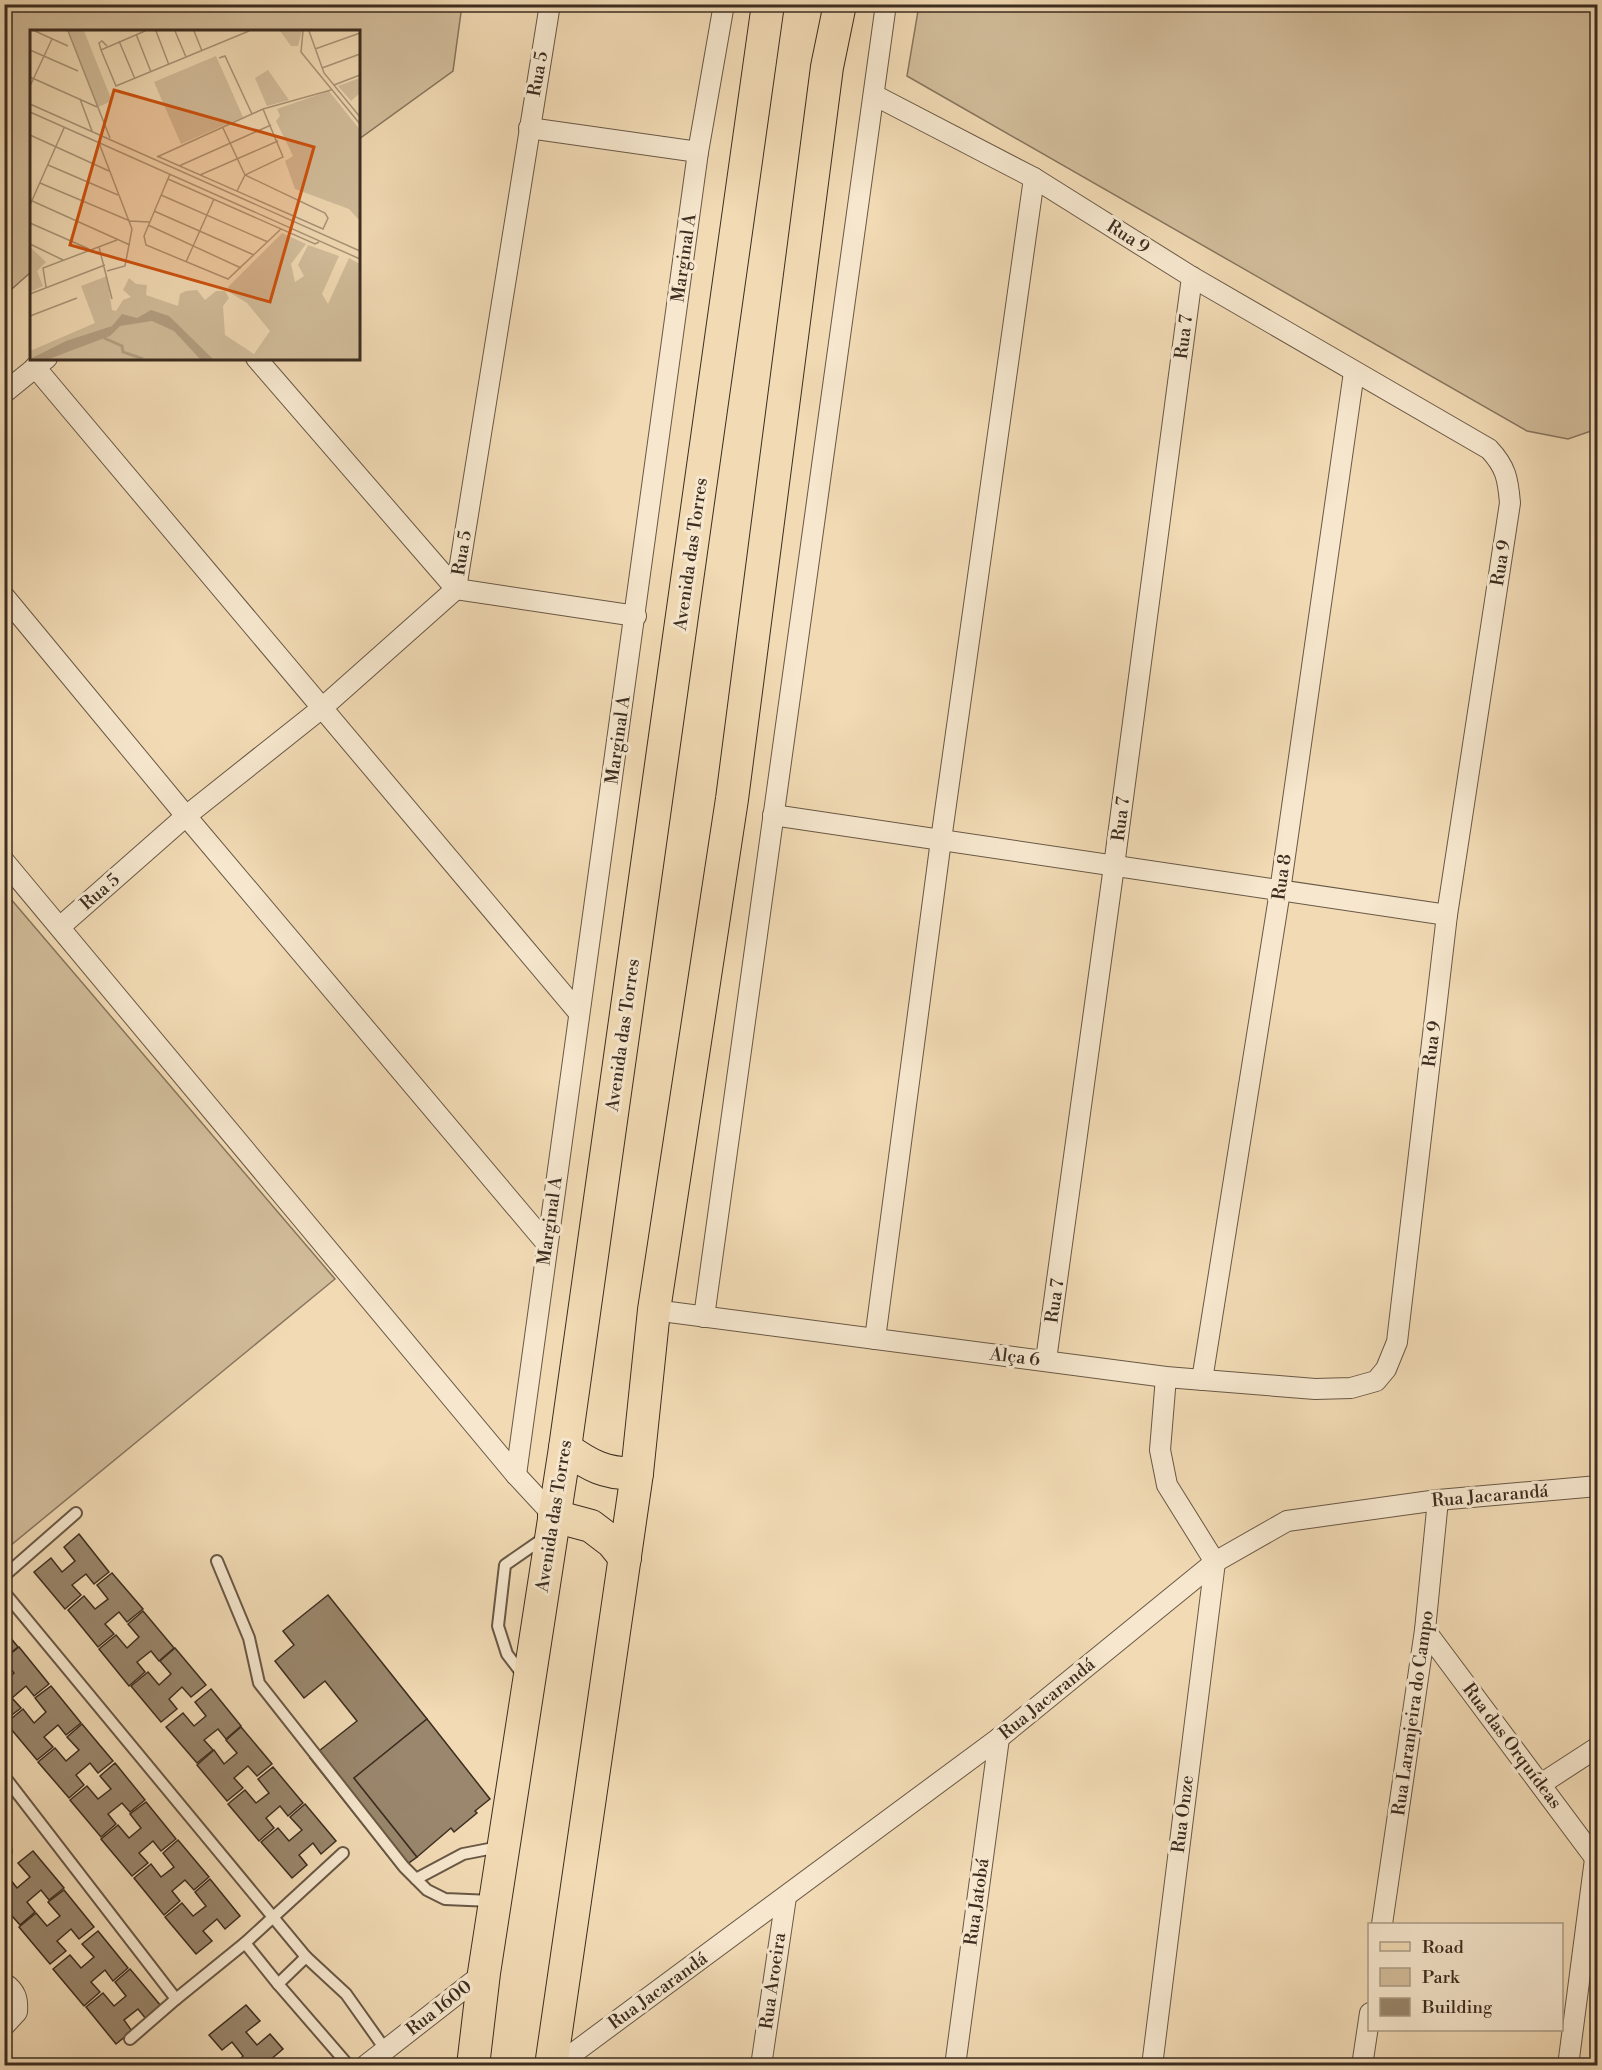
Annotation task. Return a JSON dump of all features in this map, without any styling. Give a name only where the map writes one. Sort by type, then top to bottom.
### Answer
[{"type":"main road","name":"Avenida das Torres","points":[[473,2066],[484,1973],[565,1448],[768,4]]},
{"type":"main road","points":[[551,2066],[637,1473],[654,1310],[732,799],[826,79],[838,19],[826,14],[818,4]]},
{"type":"main road","points":[[565,1448],[592,1467],[613,1473],[637,1473]]},
{"type":"main road","points":[[552,1525],[591,1526],[612,1542],[625,1558]]},
{"type":"street","name":"Rua 5","points":[[61,926],[186,816],[322,708],[456,589],[550,4]]},
{"type":"street","name":"Marginal A","points":[[516,1475],[698,153],[724,4]]},
{"type":"street","points":[[704,1317],[886,4]]},
{"type":"street","name":"Rua 9","points":[[874,95],[1034,178],[1192,277],[1489,449],[1500,462],[1508,479],[1510,503],[1447,915],[1397,1342],[1386,1369],[1376,1381]]},
{"type":"street","points":[[529,128],[698,153]]},
{"type":"street","points":[[875,1339],[941,840],[1034,178]]},
{"type":"street","name":"Rua 7","points":[[1046,1360],[1192,277]]},
{"type":"street","points":[[258,360],[456,589],[636,616]]},
{"type":"street","points":[[4,393],[41,363],[322,708],[579,1014]]},
{"type":"street","name":"Rua 8","points":[[1202,1380],[1280,891],[1354,372]]},
{"type":"street","points":[[4,596],[186,816],[547,1244]]},
{"type":"street","points":[[773,815],[1447,915]]},
{"type":"street","points":[[4,861],[61,926],[516,1475],[552,1525]]},
{"type":"street","name":"Alça 6","points":[[654,1310],[1166,1377],[1334,1389],[1351,1388],[1376,1381]]},
{"type":"street","points":[[1166,1377],[1160,1450],[1167,1485],[1215,1562]]},
{"type":"street","name":"Rua Jacarandá","points":[[556,2066],[999,1738],[1215,1562],[1287,1521],[1438,1500],[1598,1486]]},
{"type":"street","name":"Rua Laranjeira do Campo","points":[[1382,1923],[1425,1630],[1438,1500]]},
{"type":"street","name":"Rua Onze","points":[[1152,2066],[1215,1562]]},
{"type":"street","name":"Rua das Orquídeas","points":[[1425,1630],[1596,1860]]},
{"type":"street","name":"Rua Jatobá","points":[[955,2066],[999,1738]]},
{"type":"street","points":[[1541,1784],[1598,1747]]},
{"type":"street","points":[[1568,2066],[1596,1860]]},
{"type":"street","name":"Rua Aroeira","points":[[761,2066],[786,1897]]},
{"type":"street","name":"Rua 1600","points":[[365,2066],[484,1973]]},
{"type":"street","points":[[4,1983],[12,1988],[18,1998],[17,2013],[4,2026]]},
{"type":"street","points":[[1362,2066],[1368,2026]]},
{"type":"lane","points":[[4,1576],[76,1513]]},
{"type":"lane","points":[[217,1561],[249,1638],[259,1683],[404,1867],[427,1890],[445,1899],[495,1902]]},
{"type":"lane","points":[[4,1592],[306,1957],[346,1994],[386,2049]]},
{"type":"lane","points":[[4,1776],[176,1999]]},
{"type":"lane","points":[[416,1879],[463,1854],[503,1846]]},
{"type":"lane","points":[[130,2039],[245,1943],[343,1853]]},
{"type":"lane","points":[[245,1943],[349,2066]]},
{"type":"lane","points":[[278,1984],[306,1957]]},
{"type":"green space","points":[[5,4],[462,4],[453,71],[360,138],[360,30],[30,30],[30,273],[5,295]]},
{"type":"green space","points":[[919,5],[1597,5],[1597,429],[1568,439],[1527,431],[907,76]]},
{"type":"green space","points":[[4,891],[335,1279],[5,1550],[4,1550]]},
{"type":"building","points":[[79,1534],[109,1572],[94,1584],[86,1574],[72,1585],[81,1595],[65,1609],[34,1572],[51,1558],[62,1572],[75,1561],[64,1547]]},
{"type":"building","points":[[112,1573],[143,1609],[127,1622],[119,1612],[105,1624],[114,1634],[98,1647],[68,1610],[84,1596],[95,1609],[108,1599],[97,1585]]},
{"type":"building","points":[[328,1595],[427,1719],[354,1778],[417,1857],[399,1870],[310,1758],[357,1721],[325,1681],[304,1698],[275,1661],[294,1645],[283,1631]]},
{"type":"building","points":[[143,1611],[174,1648],[159,1661],[151,1651],[137,1662],[145,1672],[129,1686],[99,1649],[116,1635],[127,1648],[139,1637],[128,1624]]},
{"type":"building","points":[[4,1630],[18,1647],[4,1658]]},
{"type":"building","points":[[19,1647],[49,1684],[34,1696],[26,1686],[12,1698],[21,1708],[4,1721],[4,1681],[14,1673],[4,1659]]},
{"type":"building","points":[[175,1648],[206,1685],[191,1697],[182,1687],[169,1699],[177,1709],[161,1722],[131,1686],[148,1672],[159,1685],[171,1674],[160,1661]]},
{"type":"building","points":[[51,1686],[81,1723],[66,1735],[58,1725],[44,1737],[53,1747],[37,1760],[6,1723],[23,1709],[34,1723],[46,1712],[35,1698]]},
{"type":"building","points":[[211,1689],[241,1726],[226,1739],[218,1729],[204,1740],[213,1750],[197,1763],[166,1727],[183,1713],[194,1726],[206,1716],[195,1702]]},
{"type":"building","points":[[427,1719],[490,1799],[454,1832],[451,1828],[417,1857],[354,1778]]},
{"type":"building","points":[[82,1724],[113,1761],[98,1773],[90,1763],[76,1775],[84,1785],[69,1798],[38,1762],[55,1748],[66,1761],[79,1750],[67,1737]]},
{"type":"building","points":[[241,1727],[272,1764],[257,1776],[248,1766],[234,1778],[243,1788],[227,1801],[197,1765],[214,1750],[224,1764],[237,1753],[226,1740]]},
{"type":"building","points":[[115,1763],[145,1800],[130,1812],[122,1803],[108,1814],[116,1824],[101,1837],[70,1800],[87,1786],[98,1799],[111,1789],[100,1776]]},
{"type":"building","points":[[273,1767],[303,1803],[288,1816],[280,1806],[266,1818],[274,1828],[259,1841],[228,1804],[245,1790],[256,1803],[269,1793],[258,1779]]},
{"type":"building","points":[[146,1802],[176,1839],[161,1851],[153,1841],[139,1853],[148,1863],[132,1876],[101,1839],[118,1825],[129,1838],[141,1828],[130,1814]]},
{"type":"building","points":[[305,1804],[336,1841],[321,1854],[313,1843],[299,1855],[307,1865],[292,1878],[261,1842],[278,1828],[289,1841],[302,1830],[290,1817]]},
{"type":"building","points":[[178,1840],[209,1877],[194,1890],[185,1880],[172,1891],[180,1901],[164,1915],[134,1878],[151,1864],[161,1877],[174,1867],[163,1853]]},
{"type":"building","points":[[33,1851],[64,1888],[49,1900],[41,1890],[27,1902],[35,1912],[20,1925],[4,1907],[4,1876],[6,1874],[17,1888],[30,1877],[18,1863]]},
{"type":"building","points":[[210,1879],[240,1916],[225,1929],[217,1919],[203,1931],[212,1941],[196,1954],[165,1917],[182,1903],[193,1916],[206,1906],[195,1892]]},
{"type":"building","points":[[64,1890],[94,1927],[79,1939],[71,1929],[57,1941],[66,1951],[50,1964],[19,1927],[36,1913],[47,1926],[60,1916],[48,1902]]},
{"type":"building","points":[[98,1931],[128,1968],[113,1981],[105,1970],[91,1982],[100,1992],[84,2006],[53,1969],[70,1955],[81,1968],[94,1957],[82,1944]]},
{"type":"building","points":[[130,1969],[161,2006],[146,2019],[138,2009],[124,2020],[132,2031],[116,2044],[86,2007],[103,1993],[114,2006],[126,1996],[115,1982]]},
{"type":"building","points":[[246,2005],[260,2021],[246,2032],[257,2045],[270,2034],[283,2049],[263,2066],[234,2066],[243,2056],[232,2042],[222,2050],[209,2035]]}]
